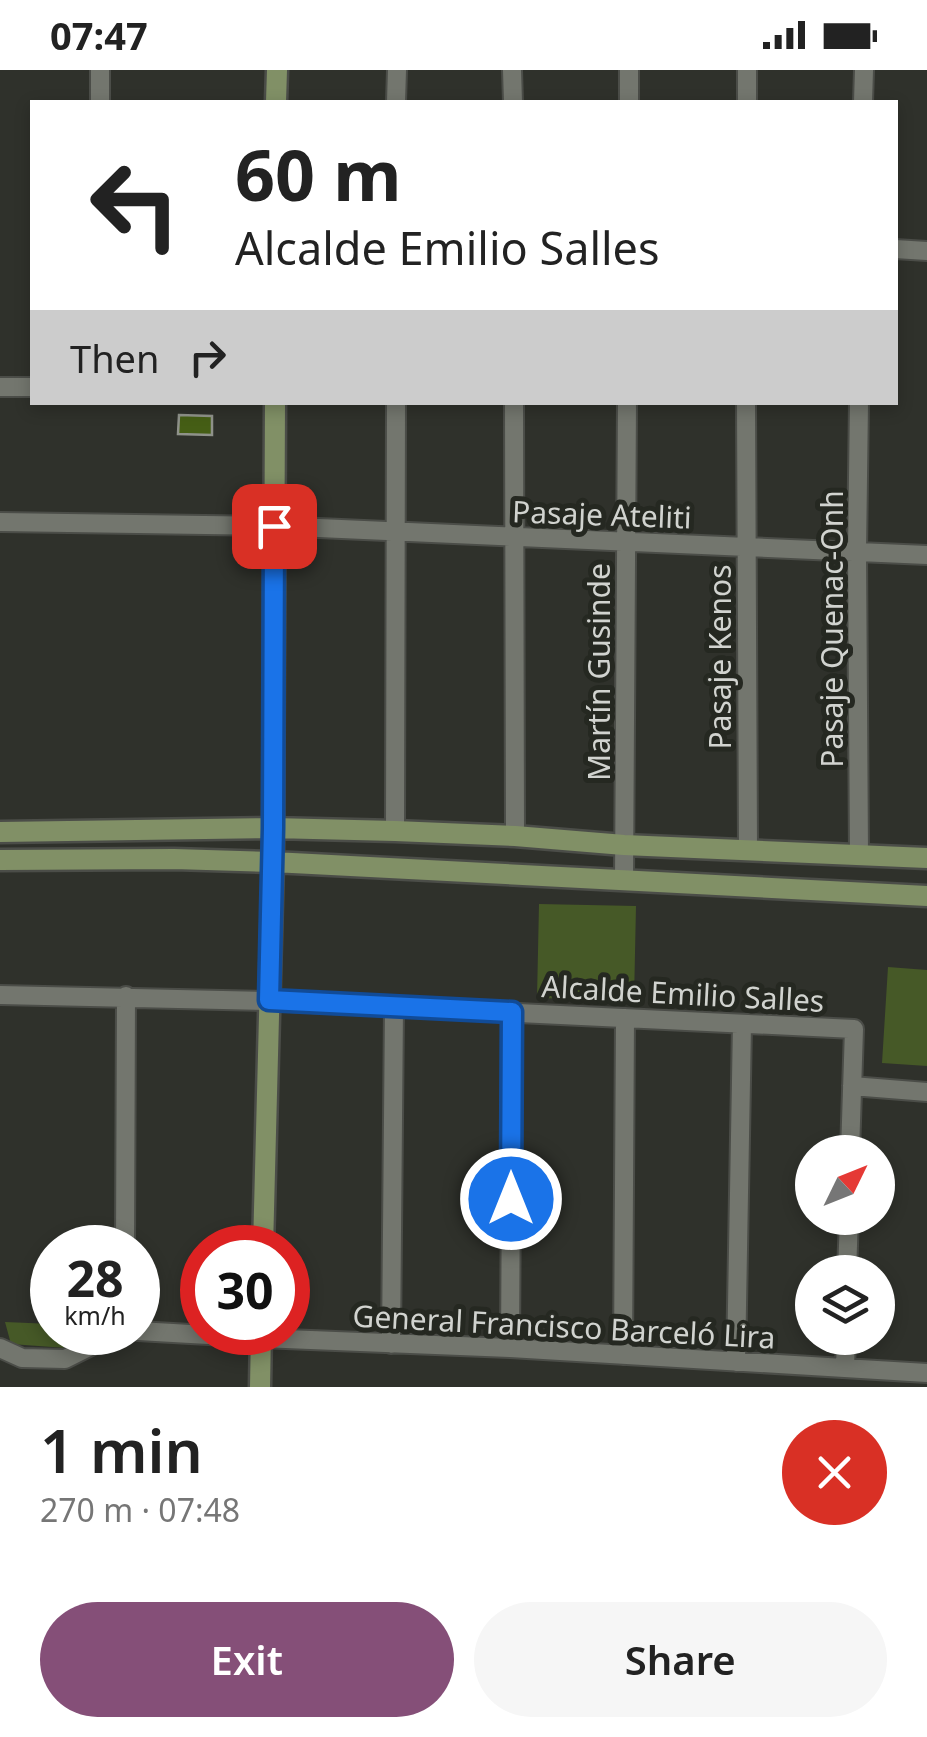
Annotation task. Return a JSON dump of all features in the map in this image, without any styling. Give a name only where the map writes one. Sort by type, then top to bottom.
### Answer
[{"type":"main road","points":[[276,70],[276,100]]},
{"type":"main road","points":[[264,1225],[273,862],[275,405]]},
{"type":"main road","points":[[0,832],[273,828],[395,831],[927,858]]},
{"type":"main road","points":[[0,860],[273,862],[927,896]]},
{"type":"main road","points":[[260,1387],[261,1355]]},
{"type":"street","points":[[100,70],[100,100]]},
{"type":"street","points":[[396,70],[396,100]]},
{"type":"street","points":[[512,70],[512,100]]},
{"type":"street","points":[[629,70],[629,100]]},
{"type":"street","points":[[747,70],[747,100]]},
{"type":"street","points":[[863,100],[864,70]]},
{"type":"street","points":[[898,249],[927,250]]},
{"type":"street","points":[[0,387],[30,387]]},
{"type":"street","points":[[395,831],[396,405]]},
{"type":"street","points":[[514,405],[516,836]]},
{"type":"street","name":"Martín Gusinde","points":[[624,881],[627,405]]},
{"type":"street","name":"Pasaje Kenos","points":[[746,405],[748,851]]},
{"type":"street","name":"Pasaje Quenac-Onh","points":[[859,405],[859,856]]},
{"type":"street","name":"Pasaje Ateliti","points":[[0,522],[274,526],[927,556]]},
{"type":"street","name":"Alcalde Emilio Salles","points":[[0,995],[269,1000],[854,1029],[852,1086]]},
{"type":"street","points":[[125,1225],[126,996]]},
{"type":"street","points":[[391,1344],[394,1007]]},
{"type":"street","points":[[510,1348],[512,1012]]},
{"type":"street","points":[[622,1356],[625,1018]]},
{"type":"street","points":[[736,1362],[742,1024]]},
{"type":"street","points":[[851,1135],[852,1086],[927,1092]]},
{"type":"street","name":"General Francisco Barceló Lira","points":[[310,1338],[927,1373]]},
{"type":"street","points":[[0,1348],[22,1358],[65,1359],[73,1355]]},
{"type":"street","points":[[845,1355],[845,1368]]},
{"type":"green space","points":[[539,904],[636,906],[634,1000],[537,998]]},
{"type":"green space","points":[[888,967],[927,970],[927,1066],[882,1063]]},
{"type":"green space","points":[[5,1322],[30,1323],[30,1345],[11,1344]]},
{"type":"building","points":[[179,415],[212,416],[212,435],[178,434]]},
{"type":"route","points":[[274,526],[269,1000],[512,1012],[511,1199]]}]
